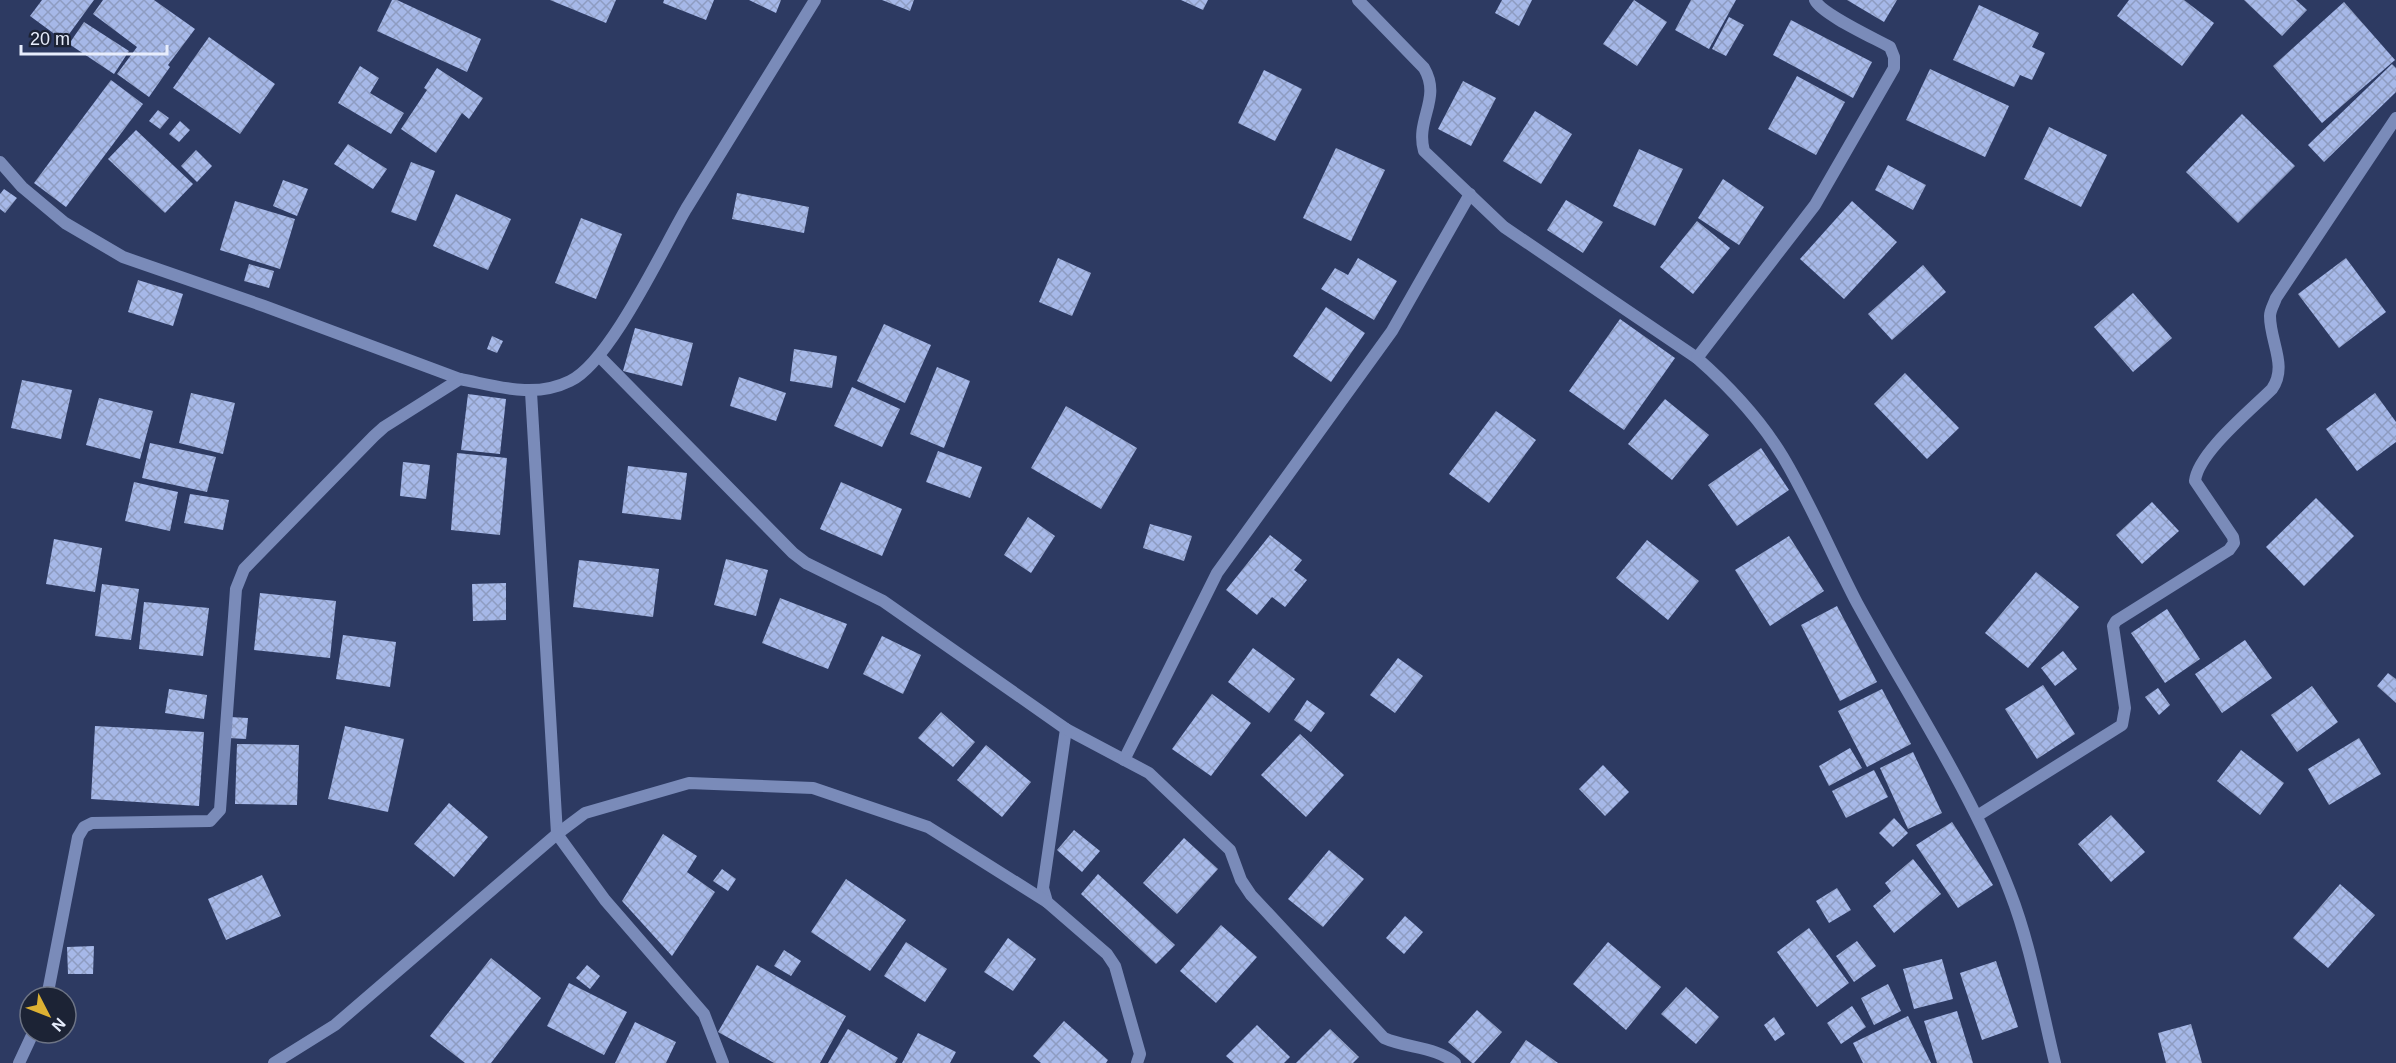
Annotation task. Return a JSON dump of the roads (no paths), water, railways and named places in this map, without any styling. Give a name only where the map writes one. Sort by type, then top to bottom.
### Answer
[{"type":"street","points":[[0,162],[22,187],[65,223],[123,257],[264,306],[460,379],[531,392],[556,387],[574,380],[599,356],[815,0]]},
{"type":"street","points":[[1358,0],[1424,68],[1431,80],[1431,94],[1420,138],[1424,150],[1504,227],[1697,358],[1718,376],[1756,419],[1782,456],[1857,602],[1977,816],[2010,892],[2023,934],[2055,1063]]},
{"type":"street","points":[[1697,358],[1815,205],[1894,68],[1894,57],[1890,47],[1826,12],[1816,4],[1815,0]]},
{"type":"street","points":[[1977,816],[2122,725],[2125,708],[2113,626],[2116,621],[2229,550],[2234,543],[2233,537],[2195,481],[2196,471],[2207,455],[2272,390],[2278,380],[2280,370],[2270,315],[2276,298],[2396,118]]},
{"type":"street","points":[[1124,760],[1218,573],[1392,331],[1470,194]]},
{"type":"street","points":[[599,356],[793,553],[806,562],[883,601],[1066,729],[1149,773],[1230,850],[1241,880],[1251,895],[1384,1038],[1434,1052],[1455,1063]]},
{"type":"street","points":[[49,985],[78,837],[84,827],[93,823],[210,821],[219,810],[236,589],[244,570],[374,436],[460,379]]},
{"type":"street","points":[[531,392],[557,834],[605,900],[704,1014],[723,1063]]},
{"type":"street","points":[[1047,902],[1043,888],[1066,729]]},
{"type":"street","points":[[274,1063],[335,1024],[557,834],[585,813],[689,783],[813,788],[928,827],[1047,902],[1107,954],[1115,966],[1140,1054],[1137,1063]]},
{"type":"street","points":[[19,1063],[27,1045]]}]
